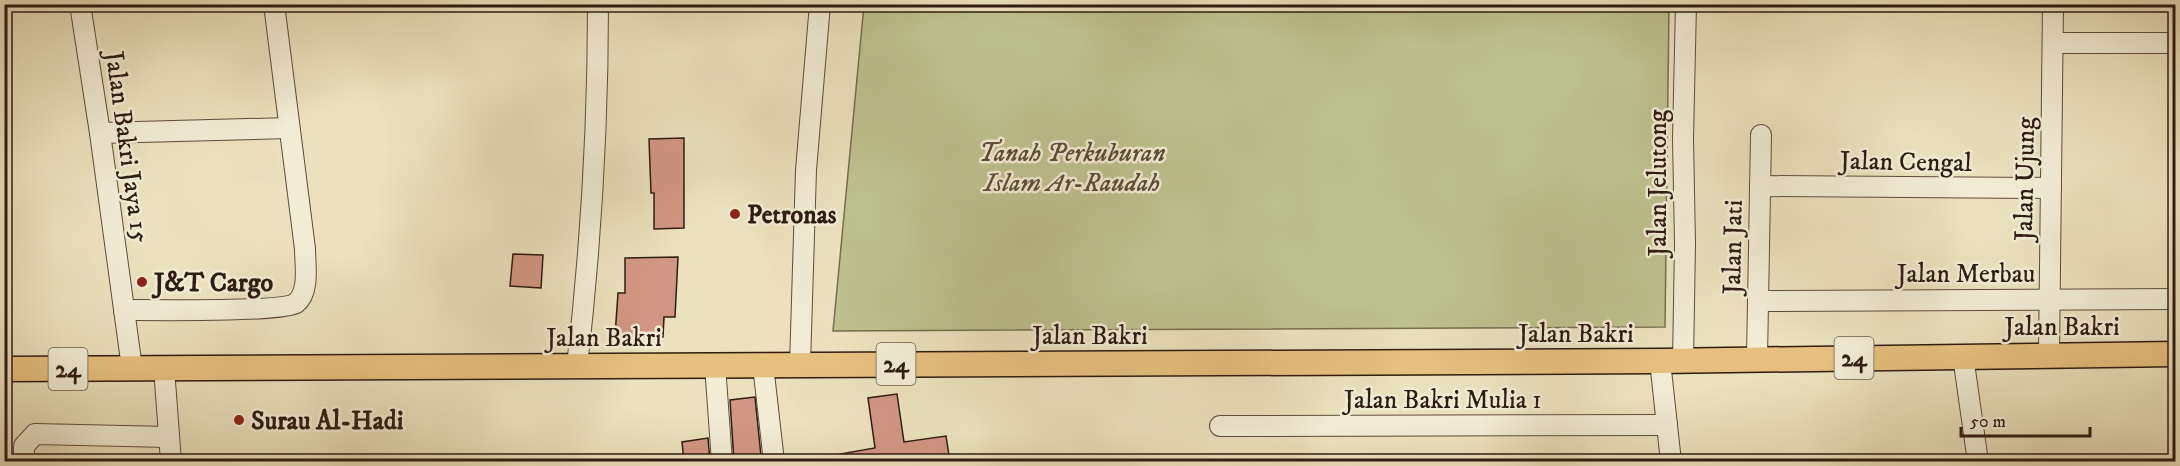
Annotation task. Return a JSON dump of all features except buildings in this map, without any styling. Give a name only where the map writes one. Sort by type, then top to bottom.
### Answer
[{"type":"main road","name":"Jalan Bakri","points":[[4,369],[1671,361],[2175,354]]},
{"type":"street","name":"Jalan Bakri Jaya 15","points":[[80,4],[132,368]]},
{"type":"street","points":[[124,310],[256,309],[287,306],[296,303],[302,294],[305,279],[305,249],[274,4]]},
{"type":"street","points":[[577,366],[592,218],[598,4]]},
{"type":"street","points":[[800,365],[806,171],[820,4]]},
{"type":"street","name":"Jalan Jelutong","points":[[1671,462],[1667,425],[1671,361],[1685,244],[1683,138],[1686,4]]},
{"type":"street","name":"Jalan Ujung","points":[[2049,354],[2053,4]]},
{"type":"street","points":[[2053,43],[2175,43]]},
{"type":"street","points":[[100,133],[290,128]]},
{"type":"street","name":"Jalan Jati","points":[[1756,359],[1761,135]]},
{"type":"street","name":"Jalan Cengal","points":[[1760,186],[2051,188]]},
{"type":"street","name":"Jalan Merbau","points":[[1758,301],[2175,299]]},
{"type":"street","points":[[1964,356],[1978,462]]},
{"type":"street","points":[[715,365],[723,462]]},
{"type":"street","points":[[764,365],[774,462]]},
{"type":"street","points":[[164,368],[171,462]]},
{"type":"street","name":"Jalan Bakri Mulia 1","points":[[1220,426],[1667,425]]},
{"type":"street","points":[[24,462],[24,446],[35,434],[169,437]]},
{"type":"green space","name":"Tanah Perkuburan Islam Ar-Raudah","points":[[864,5],[1669,5],[1665,327],[833,331]]},
{"type":"place","name":"Petronas","points":[[735,214]]},
{"type":"place","name":"J&T Cargo","points":[[142,282]]},
{"type":"place","name":"Surau Al-Hadi","points":[[239,420]]}]
